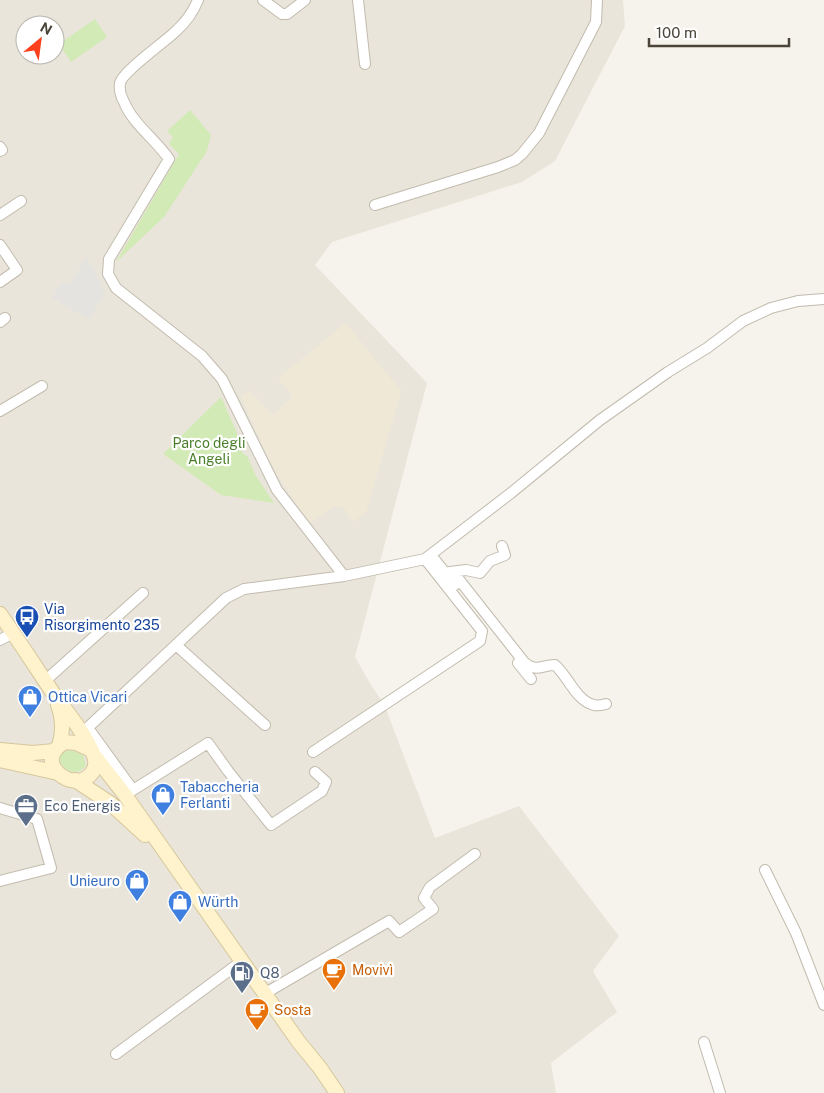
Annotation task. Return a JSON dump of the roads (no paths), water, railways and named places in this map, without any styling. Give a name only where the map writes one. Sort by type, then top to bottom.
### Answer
[{"type":"main road","points":[[0,614],[54,694],[85,731],[96,767],[90,775],[81,780],[75,780],[0,760]]},
{"type":"main road","points":[[54,694],[63,724],[62,735],[51,757],[58,774]]},
{"type":"main road","points":[[0,750],[33,752],[56,748],[65,742],[76,743],[91,751],[129,793],[177,871],[337,1093]]},
{"type":"main road","points":[[75,780],[110,803],[129,819],[177,871]]},
{"type":"main road","points":[[298,1041],[316,1076],[328,1093]]},
{"type":"street","points":[[198,0],[188,19],[178,30],[129,71],[120,83],[120,91],[131,115],[169,159],[109,259],[108,274],[116,288],[202,356],[222,379],[277,490],[344,576]]},
{"type":"street","points":[[263,0],[282,14],[287,14],[305,0]]},
{"type":"street","points":[[358,0],[365,64]]},
{"type":"street","points":[[375,205],[498,167],[515,160],[522,154],[539,134],[596,22],[597,0]]},
{"type":"street","points":[[0,147],[2,150],[0,151]]},
{"type":"street","points":[[0,215],[21,201]]},
{"type":"street","points":[[0,246],[17,270],[0,282]]},
{"type":"street","points":[[315,772],[326,782],[322,791],[271,824],[228,771],[208,742],[129,793],[85,731],[226,598],[244,589],[344,576],[428,557],[511,493],[600,420],[668,372],[707,348],[743,321],[770,308],[798,301],[824,299]]},
{"type":"street","points":[[0,411],[42,386]]},
{"type":"street","points":[[449,572],[466,570],[480,574],[490,561],[505,555],[502,546]]},
{"type":"street","points":[[428,557],[449,572],[530,667],[537,669],[548,665],[555,665],[562,671],[582,699],[595,706],[606,704]]},
{"type":"street","points":[[313,752],[480,641],[482,631],[428,557]]},
{"type":"street","points":[[449,572],[531,680]]},
{"type":"street","points":[[46,680],[143,592]]},
{"type":"street","points":[[0,640],[13,633]]},
{"type":"street","points":[[176,645],[265,725]]},
{"type":"street","points":[[0,808],[37,818],[51,868],[0,882]]},
{"type":"street","points":[[264,994],[389,921],[399,932],[433,909],[424,898],[430,887],[475,854]]},
{"type":"street","points":[[765,870],[796,933],[824,1005]]},
{"type":"street","points":[[116,1054],[242,961]]},
{"type":"street","points":[[704,1042],[720,1093]]},
{"type":"place","name":"Via Risorgimento 235","points":[[27,638]]},
{"type":"place","name":"Ottica Vicari","points":[[30,718]]},
{"type":"place","name":"Tabaccheria Ferlanti","points":[[163,816]]},
{"type":"place","name":"Eco Energis","points":[[26,827]]},
{"type":"place","name":"Unieuro","points":[[137,902]]},
{"type":"place","name":"Würth","points":[[180,923]]},
{"type":"place","name":"Movivì","points":[[334,991]]},
{"type":"place","name":"Q8","points":[[242,994]]},
{"type":"place","name":"Sosta","points":[[257,1031]]},
{"type":"park label","name":"Parco degli Angeli","points":[[209,452]]}]
